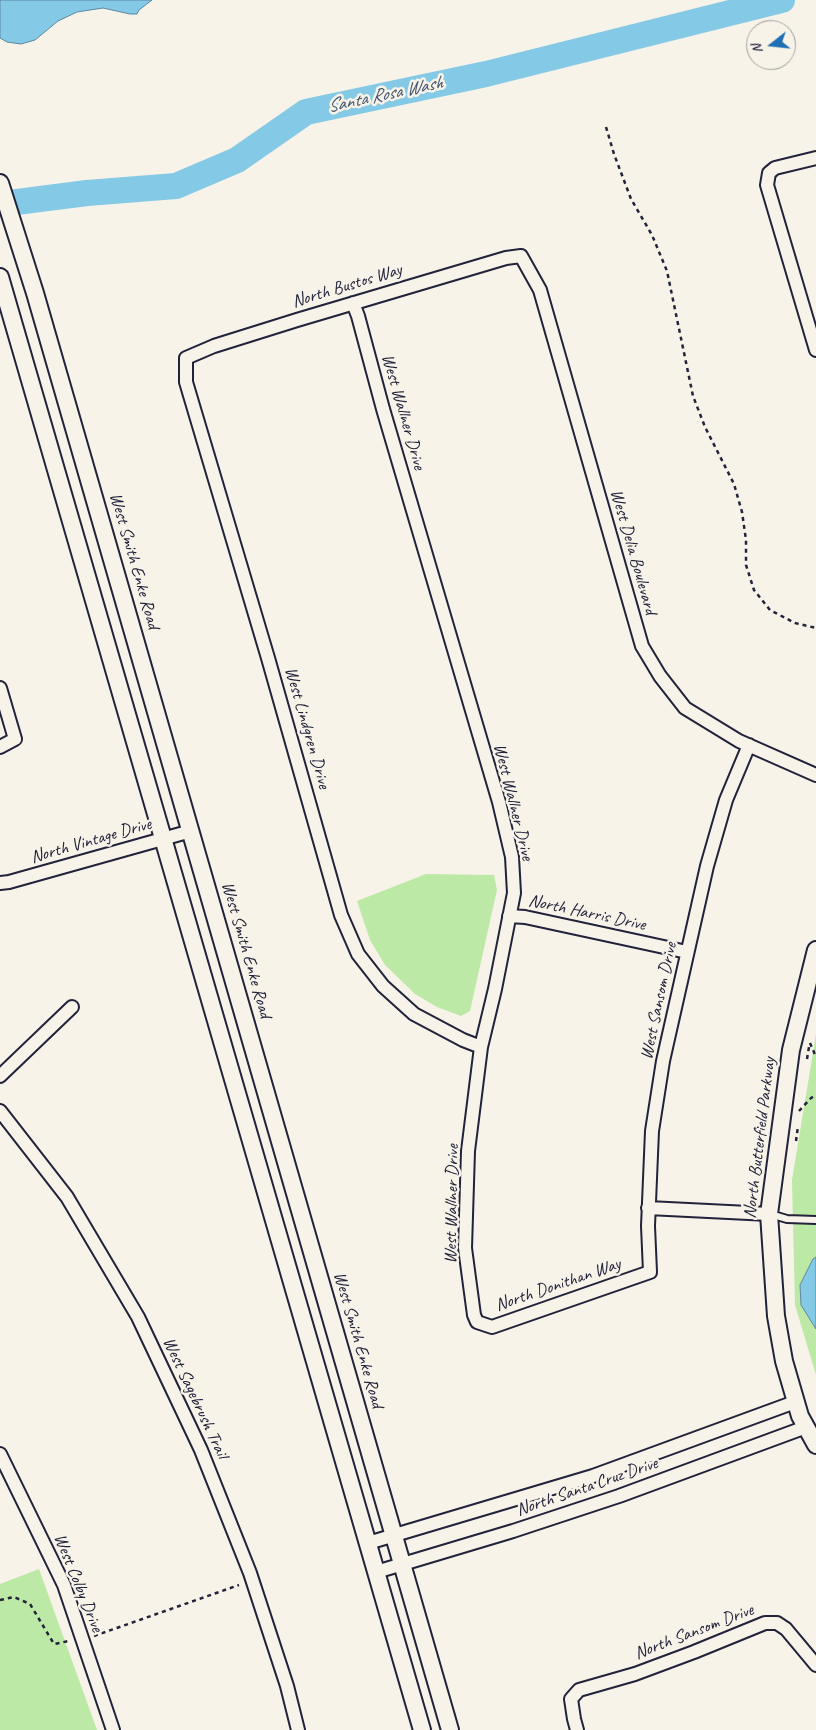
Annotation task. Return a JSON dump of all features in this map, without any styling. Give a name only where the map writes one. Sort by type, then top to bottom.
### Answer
[{"type":"street","points":[[816,158],[775,168],[769,173],[766,185],[816,350]]},
{"type":"street","name":"West Smith Enke Road","points":[[0,183],[35,294],[191,830],[450,1730]]},
{"type":"street","name":"North Bustos Way","points":[[186,358],[214,346],[353,303],[506,258],[522,256]]},
{"type":"street","name":"West Delia Boulevard","points":[[522,256],[540,290],[642,646],[660,676],[685,708],[749,745],[816,775]]},
{"type":"street","points":[[0,277],[422,1730]]},
{"type":"street","name":"West Wallner Drive","points":[[353,303],[499,802],[512,856],[514,893],[495,990],[481,1046],[468,1151],[465,1248],[474,1314],[477,1322]]},
{"type":"street","name":"West Lindgren Drive","points":[[186,358],[186,382],[268,658],[341,915],[358,954],[383,986],[414,1014],[464,1040],[481,1046]]},
{"type":"street","points":[[0,688],[15,739],[0,747]]},
{"type":"street","name":"West Sansom Drive","points":[[650,1272],[648,1208],[652,1130],[663,1061],[706,866],[726,800],[749,745]]},
{"type":"street","name":"North Vintage Drive","points":[[0,883],[191,830]]},
{"type":"street","name":"North Harris Drive","points":[[509,916],[525,917],[687,952]]},
{"type":"street","name":"North Butterfield Parkway","points":[[816,950],[791,1050],[769,1214],[776,1316],[784,1361],[795,1402],[816,1445]]},
{"type":"street","points":[[0,1076],[72,1007]]},
{"type":"street","name":"West Sagebrush Trail","points":[[0,1111],[67,1198],[138,1317],[201,1450],[253,1580],[287,1686],[298,1730]]},
{"type":"street","points":[[648,1208],[769,1214]]},
{"type":"street","name":"North Donithan Way","points":[[477,1322],[492,1327],[650,1272]]},
{"type":"street","name":"North Santa Cruz Drive","points":[[368,1543],[593,1476],[795,1402]]},
{"type":"street","name":"North Santa Cruz Drive","points":[[376,1572],[513,1531],[619,1496],[806,1427]]},
{"type":"street","name":"West Colby Drive","points":[[0,1454],[64,1585],[113,1730]]},
{"type":"street","name":"North Sansom Drive","points":[[577,1730],[572,1699],[579,1690],[635,1674],[765,1623],[776,1623],[786,1629],[816,1665]]},
{"type":"lane","points":[[769,1214],[787,1219],[816,1220]]},
{"type":"path","points":[[606,127],[631,199],[652,235],[667,271],[693,396],[705,427],[734,484],[742,512],[746,540],[746,565],[754,590],[770,610],[795,623],[816,628]]},
{"type":"path","points":[[810,1043],[816,1057]]},
{"type":"path","points":[[799,1111],[816,1095]]},
{"type":"path","points":[[0,1600],[14,1597],[30,1604],[54,1644],[82,1640],[253,1580]]},
{"type":"green space","points":[[426,874],[494,875],[497,890],[470,1011],[461,1016],[437,1007],[415,994],[385,965],[370,940],[357,901]]},
{"type":"green space","points":[[816,1034],[816,1375],[795,1305],[792,1180]]},
{"type":"green space","points":[[39,1569],[97,1730],[0,1730],[0,1584]]},
{"type":"water","points":[[0,0],[152,0],[139,10],[137,14],[103,8],[77,12],[58,21],[35,40],[21,44],[7,42],[0,38]]},
{"type":"water","points":[[816,1257],[816,1329],[801,1305],[800,1285],[813,1259]]},
{"type":"waterway","name":"Santa Rosa Wash","points":[[0,204],[87,193],[176,186],[237,160],[306,112],[486,74],[782,0]]}]
